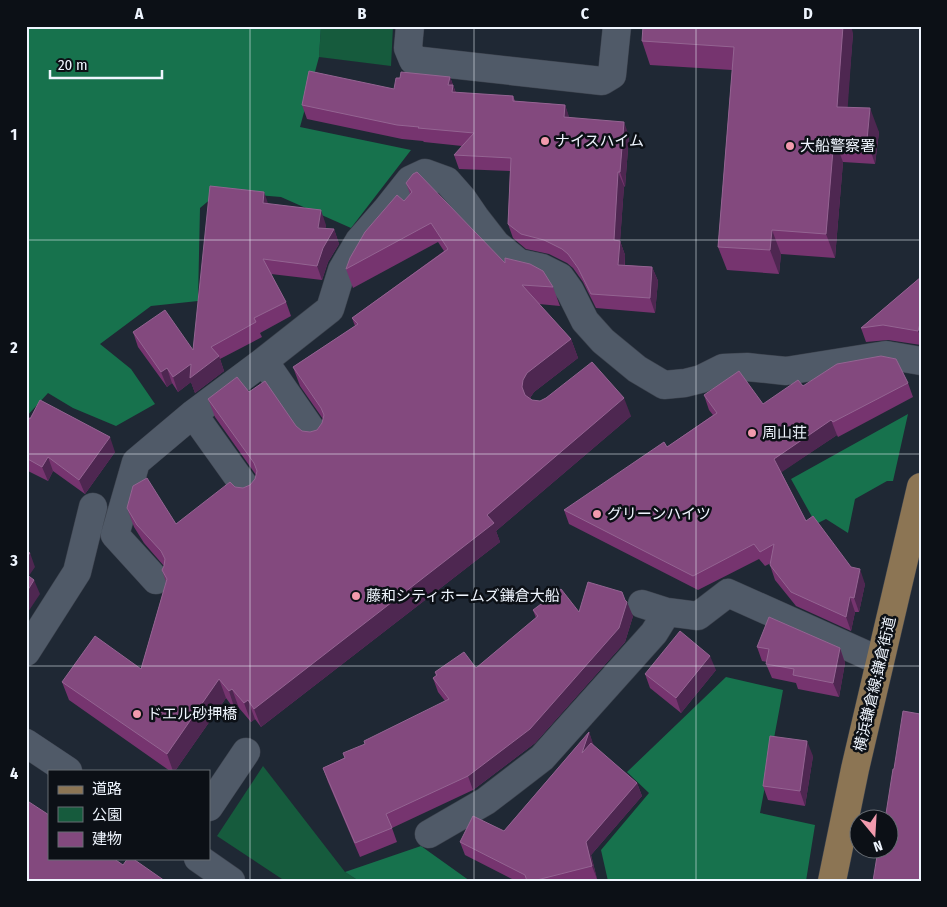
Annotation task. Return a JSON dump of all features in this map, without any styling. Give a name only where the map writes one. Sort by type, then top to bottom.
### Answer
[{"type":"main road","name":"横浜鎌倉線;鎌倉街道","points":[[832,881],[880,661],[913,554],[921,487]]},
{"type":"street","points":[[410,26],[408,48],[413,60],[602,81],[612,75],[617,26]]},
{"type":"street","points":[[156,580],[115,535],[136,462],[193,414],[330,309],[342,270],[359,241],[388,209],[410,180],[425,173],[447,181],[496,244],[519,263],[542,268],[560,277],[570,290],[585,321],[603,341],[637,369],[664,385],[701,379],[723,368],[747,366],[786,371],[886,355],[921,361]]},
{"type":"street","points":[[590,367],[614,349]]},
{"type":"street","points":[[264,361],[315,434]]},
{"type":"street","points":[[193,414],[248,491]]},
{"type":"street","points":[[26,652],[77,572],[93,507]]},
{"type":"street","points":[[642,604],[667,612],[698,616],[728,593],[880,661]]},
{"type":"street","points":[[429,834],[486,802],[542,758],[654,633],[667,612]]},
{"type":"street","points":[[26,743],[66,770]]},
{"type":"street","points":[[210,806],[246,752]]},
{"type":"street","points":[[201,860],[231,881]]},
{"type":"green space","points":[[26,26],[321,26],[319,57],[300,127],[411,150],[351,228],[281,197],[219,192],[200,208],[198,301],[151,306],[100,344],[131,369],[155,404],[116,426],[73,408],[48,393],[26,417]]},
{"type":"green space","points":[[321,26],[393,26],[391,66],[319,57]]},
{"type":"green space","points":[[908,414],[893,481],[887,481],[855,499],[848,533],[826,519],[816,524],[791,479]]},
{"type":"green space","points":[[726,677],[783,690],[760,813],[815,825],[806,881],[608,881],[601,850],[649,793],[627,772]]},
{"type":"green space","points":[[263,766],[345,872],[359,881],[285,881],[217,836]]},
{"type":"green space","points":[[421,846],[470,881],[359,881],[345,872]]},
{"type":"building","name":"大船警察署","points":[[643,26],[843,26],[837,107],[870,108],[867,140],[834,138],[826,234],[772,230],[770,250],[718,247],[734,47],[642,41]]},
{"type":"building","points":[[309,71],[394,89],[396,78],[400,78],[401,72],[450,77],[448,85],[453,85],[452,92],[513,96],[513,101],[565,105],[564,117],[624,122],[620,172],[618,172],[614,240],[620,241],[618,265],[652,267],[650,298],[591,294],[578,268],[568,254],[544,240],[521,234],[508,224],[511,158],[454,155],[474,133],[397,125],[302,105]]},
{"type":"building","points":[[417,172],[505,263],[505,258],[530,264],[543,271],[553,287],[522,285],[571,339],[527,373],[522,387],[525,395],[532,400],[540,401],[592,362],[624,398],[487,515],[494,523],[254,709],[248,700],[244,703],[232,689],[229,691],[219,679],[167,754],[62,682],[95,636],[141,669],[167,579],[162,570],[165,559],[161,551],[137,525],[127,508],[133,486],[147,478],[176,524],[230,482],[235,487],[243,488],[250,485],[255,479],[257,471],[254,463],[208,399],[237,377],[249,392],[265,381],[296,426],[302,431],[310,432],[317,430],[322,423],[324,415],[293,367],[358,324],[352,318],[448,249],[431,223],[346,269],[365,232],[397,195],[404,201],[412,192],[406,183]]},
{"type":"building","points":[[210,186],[264,192],[263,203],[321,210],[318,228],[334,229],[323,248],[317,266],[263,259],[286,302],[254,318],[256,322],[211,347],[219,356],[190,378],[191,364],[173,377],[167,368],[161,372],[133,332],[165,310],[193,350]]},
{"type":"building","points":[[921,277],[921,320],[918,331],[883,325],[861,328]]},
{"type":"building","points":[[881,356],[896,359],[908,383],[833,422],[831,420],[774,459],[806,521],[813,516],[851,567],[860,569],[854,598],[850,597],[846,617],[791,592],[770,565],[774,544],[760,552],[754,544],[693,576],[564,510],[664,442],[667,447],[717,413],[704,395],[739,371],[763,404],[798,380],[803,386],[837,364]]},
{"type":"building","points":[[40,400],[110,437],[79,480],[48,457],[42,467],[26,458],[26,416],[30,419]]},
{"type":"building","points":[[26,574],[34,580],[26,593]]},
{"type":"building","points":[[588,582],[622,592],[627,602],[619,628],[530,729],[468,776],[386,814],[392,828],[355,843],[323,768],[345,758],[343,753],[365,744],[364,741],[449,699],[433,678],[437,675],[435,672],[464,652],[476,668],[538,616],[533,610],[561,589],[579,612]]},
{"type":"building","points":[[769,617],[840,648],[833,683],[793,675],[794,669],[766,664],[769,649],[757,647]]},
{"type":"building","points":[[680,631],[710,656],[676,698],[645,674]]},
{"type":"building","points":[[921,707],[921,881],[873,881],[876,860],[900,860],[900,810],[887,810],[903,711],[920,714]]},
{"type":"building","points":[[589,732],[582,753],[591,743],[637,783],[586,842],[592,866],[527,881],[525,875],[460,842],[473,816],[504,831]]},
{"type":"building","points":[[770,736],[807,741],[800,791],[763,786]]},
{"type":"building","points":[[26,800],[48,814],[48,860],[116,860],[123,865],[127,860],[135,860],[165,881],[26,881]]},
{"type":"place","name":"ナイスハイム","points":[[545,141]]},
{"type":"place","name":"大船警察署","points":[[790,146]]},
{"type":"place","name":"周山荘","points":[[752,433]]},
{"type":"place","name":"グリーンハイツ","points":[[597,514]]},
{"type":"place","name":"藤和シティホームズ鎌倉大船","points":[[356,596]]},
{"type":"place","name":"ドエル砂押橋","points":[[137,714]]}]
